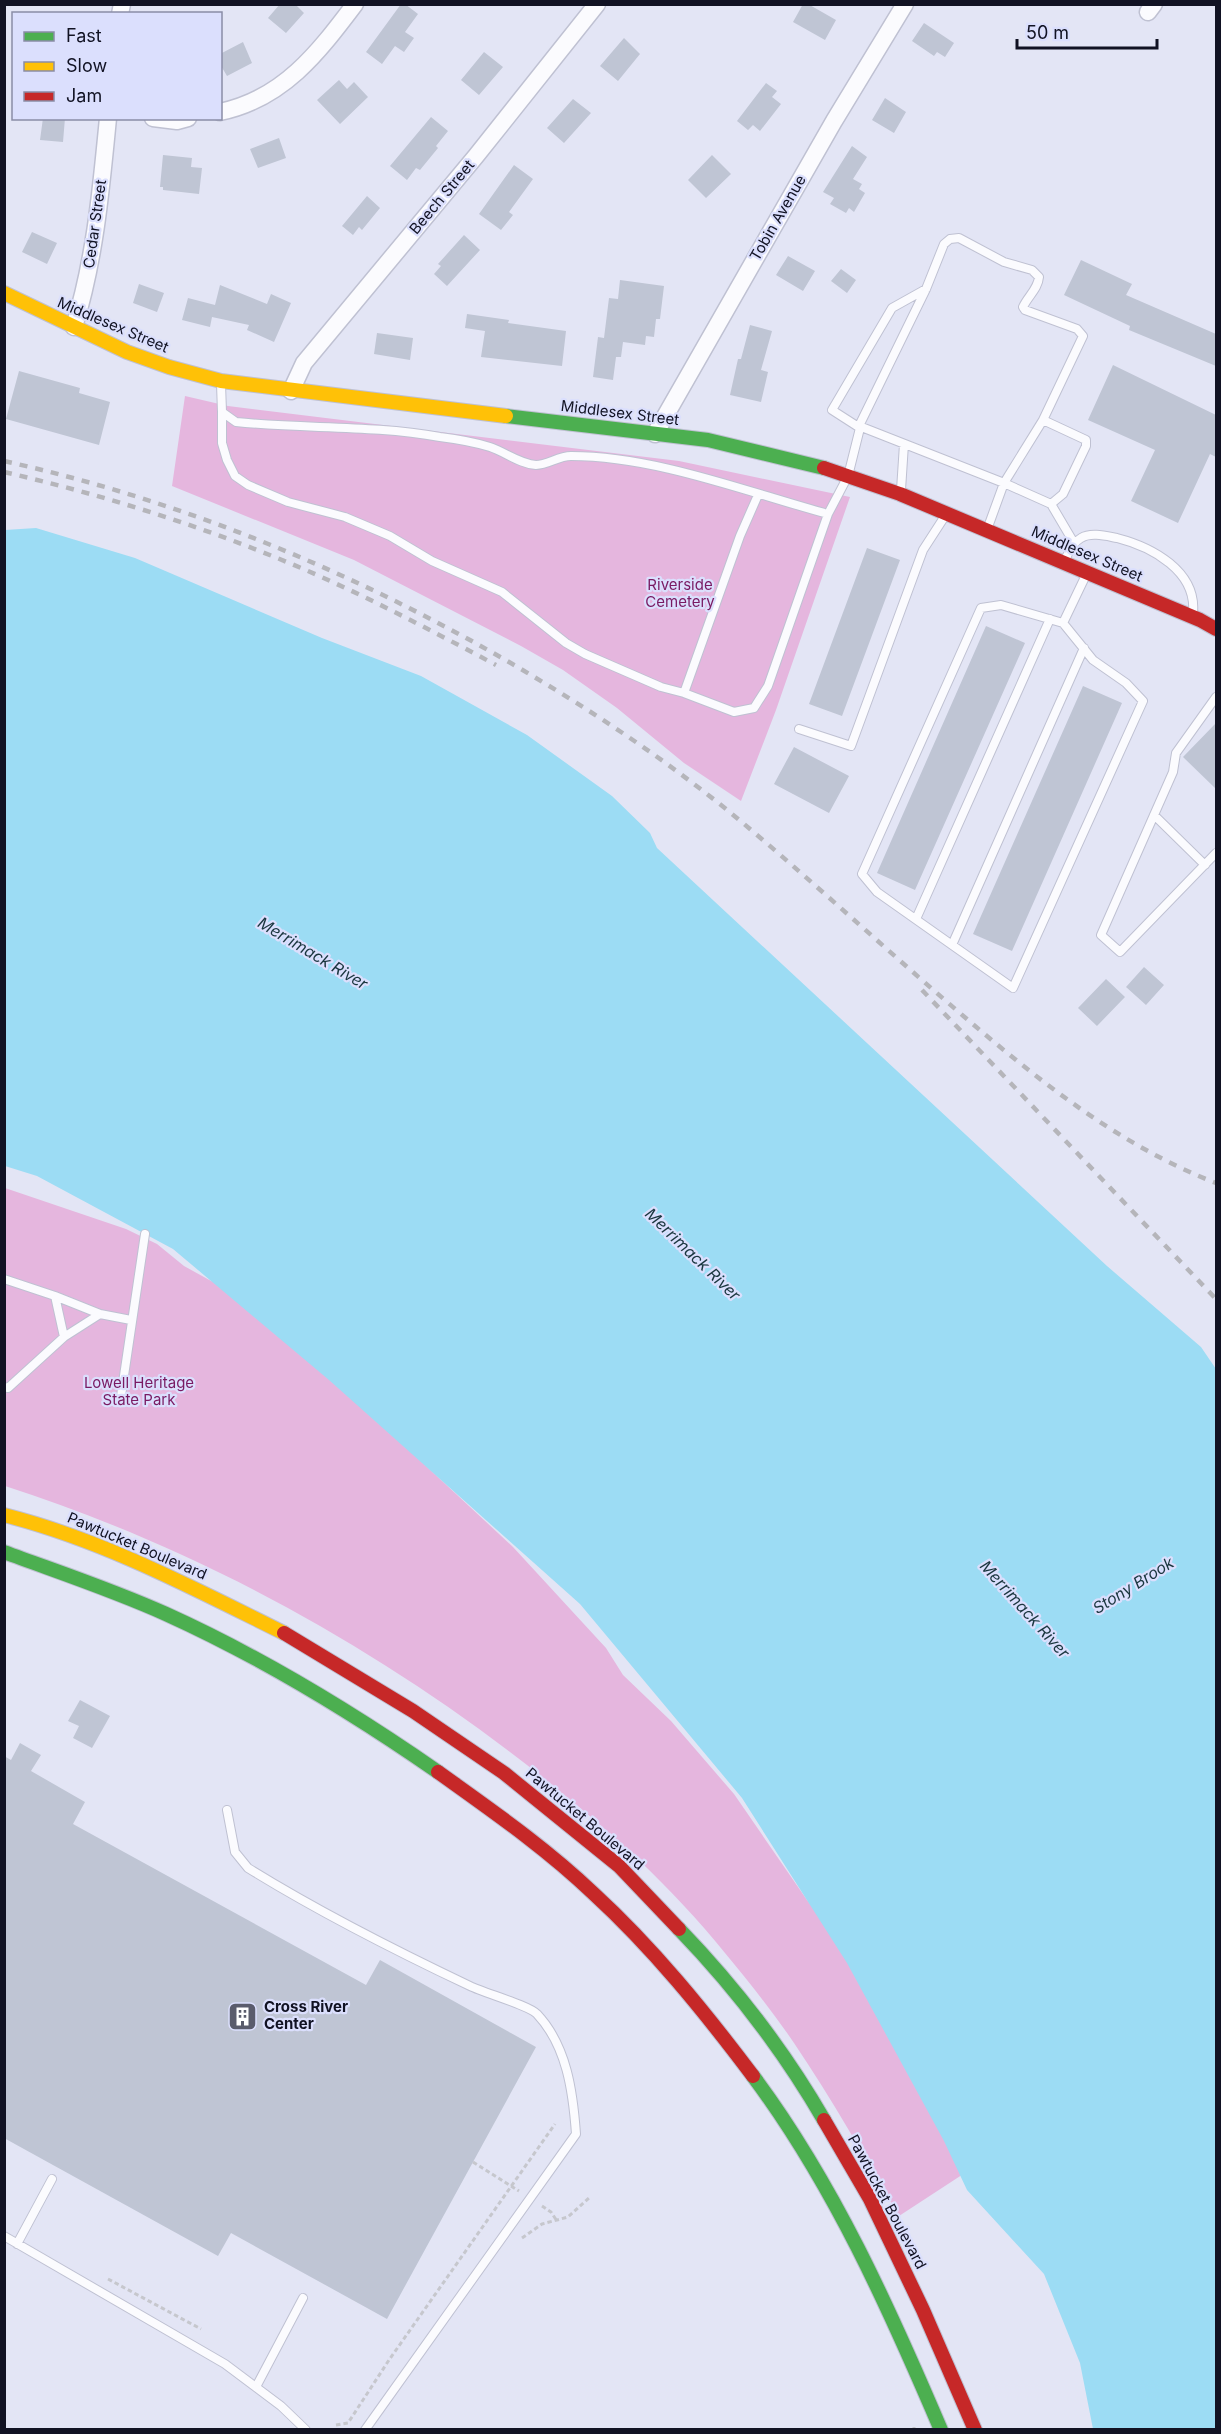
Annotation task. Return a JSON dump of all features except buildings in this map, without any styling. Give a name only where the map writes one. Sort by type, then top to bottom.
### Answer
[{"type":"main road","name":"Middlesex Street","points":[[4,293],[127,352],[169,367],[221,381],[708,440],[758,450],[848,476],[900,494],[1192,616],[1216,629]]},
{"type":"main road","name":"Pawtucket Boulevard","points":[[4,1515],[51,1527],[162,1572],[300,1642],[413,1711],[504,1773],[619,1866],[709,1960],[799,2076],[870,2199],[923,2310],[975,2430]]},
{"type":"main road","points":[[4,1552],[79,1579],[188,1625],[284,1676],[394,1742],[475,1798],[573,1874],[651,1952],[712,2023],[796,2140],[861,2255],[914,2364],[941,2430]]},
{"type":"street","points":[[222,112],[238,108],[280,88],[324,45],[355,4]]},
{"type":"street","name":"Beech Street","points":[[291,391],[303,363],[476,156],[597,4]]},
{"type":"street","name":"Tobin Avenue","points":[[655,434],[834,121],[904,4]]},
{"type":"street","name":"Cedar Street","points":[[74,327],[86,286],[99,214],[108,120]]},
{"type":"lane","points":[[221,381],[222,443],[235,476],[248,485],[288,502],[315,507],[345,517],[390,536],[432,561],[502,592],[566,643],[585,654],[661,687],[734,712],[747,711],[758,704],[768,686],[828,514],[848,476],[859,426],[926,289],[944,244],[950,239],[959,238],[1004,262],[1032,270],[1039,277],[1038,284],[1023,307],[1025,310],[1077,329],[1083,336],[1044,420],[1004,483],[987,530]]},
{"type":"lane","points":[[926,289],[892,308],[832,410],[859,426],[1051,504],[1074,543]]},
{"type":"lane","points":[[222,412],[236,422],[370,427],[440,436],[489,447],[516,459],[539,465],[559,457],[570,456],[622,461],[674,471],[828,514]]},
{"type":"lane","points":[[1044,420],[1086,440],[1086,446],[1063,494],[1051,504]]},
{"type":"lane","points":[[900,494],[904,444]]},
{"type":"lane","points":[[684,693],[740,536],[758,495]]},
{"type":"lane","points":[[799,729],[851,746],[923,550],[947,513]]},
{"type":"lane","points":[[1064,562],[1074,543],[1083,536],[1091,534],[1108,536],[1146,547],[1168,561],[1191,589],[1194,603],[1192,616]]},
{"type":"lane","points":[[1063,623],[1088,572]]},
{"type":"lane","points":[[1001,605],[1063,623],[1093,660],[1126,683],[1143,701],[1012,988],[877,892],[862,874],[981,608],[1001,605]]},
{"type":"lane","points":[[916,919],[1050,619]]},
{"type":"lane","points":[[952,945],[1084,648]]},
{"type":"lane","points":[[1216,697],[1176,753],[1173,772],[1101,935],[1120,952],[1216,853]]},
{"type":"lane","points":[[1154,815],[1205,865]]},
{"type":"lane","points":[[121,1396],[145,1234]]},
{"type":"lane","points":[[4,1279],[100,1314],[131,1320]]},
{"type":"lane","points":[[55,1296],[64,1337]]},
{"type":"lane","points":[[4,1387],[8,1388],[64,1337],[100,1314]]},
{"type":"lane","points":[[227,1810],[235,1852],[248,1868],[364,1934],[473,1988],[536,2013],[559,2047],[573,2099],[576,2133],[365,2430]]},
{"type":"lane","points":[[18,2244],[52,2179]]},
{"type":"lane","points":[[4,2236],[225,2364],[306,2430]]},
{"type":"lane","points":[[256,2387],[303,2298]]},
{"type":"path","points":[[336,2425],[348,2422],[555,2124]]},
{"type":"path","points":[[473,2162],[550,2212],[557,2221]]},
{"type":"path","points":[[522,2238],[542,2224],[568,2217],[590,2197]]},
{"type":"green space","name":"Riverside Cemetery","points":[[185,396],[228,406],[679,461],[850,497],[776,710],[741,801],[684,763],[617,708],[563,670],[521,646],[354,560],[172,486]]},
{"type":"green space","name":"Lowell Heritage State Park","points":[[5,1188],[126,1229],[157,1244],[184,1266],[251,1303],[513,1547],[606,1648],[623,1675],[671,1721],[734,1794],[807,1900],[997,2152],[899,2216],[808,2064],[743,1975],[703,1927],[632,1853],[554,1786],[467,1720],[406,1679],[343,1639],[278,1603],[144,1538],[75,1510],[5,1486]]},
{"type":"water","points":[[36,528],[135,558],[322,638],[421,676],[527,735],[612,796],[650,833],[657,848],[1107,1266],[1201,1347],[1216,1369],[1216,2429],[1093,2429],[1080,2363],[1044,2274],[967,2190],[944,2141],[847,1963],[742,1798],[580,1604],[329,1380],[173,1249],[37,1176],[5,1166],[5,530]]},
{"type":"railway","points":[[4,461],[136,496],[264,542],[389,598],[509,662],[603,720],[693,783],[750,829],[961,1014],[1050,1087],[1113,1131],[1181,1168],[1216,1183]]},
{"type":"railway","points":[[4,472],[159,515],[234,541],[379,604],[496,665]]},
{"type":"railway","points":[[922,990],[1216,1299]]},
{"type":"traffic: fast","points":[[506,416],[708,440],[824,468]]},
{"type":"traffic: fast","points":[[4,1552],[146,1605],[237,1649],[340,1707],[438,1772]]},
{"type":"traffic: fast","points":[[679,1929],[757,2020],[809,2094],[824,2120]]},
{"type":"traffic: fast","points":[[753,2076],[809,2159],[858,2247],[941,2430]]},
{"type":"traffic: slow","points":[[4,293],[127,352],[169,367],[221,381],[506,416]]},
{"type":"traffic: slow","points":[[4,1515],[41,1525],[112,1551],[182,1582],[284,1633]]},
{"type":"traffic: jam","points":[[824,468],[900,494],[1200,620],[1216,629]]},
{"type":"traffic: jam","points":[[284,1633],[413,1711],[504,1773],[619,1866],[679,1929]]},
{"type":"traffic: jam","points":[[438,1772],[537,1845],[575,1876],[615,1914],[677,1981],[753,2076]]},
{"type":"traffic: jam","points":[[824,2120],[870,2199],[923,2310],[975,2430]]},
{"type":"place","name":"Cross River Center","points":[[243,2016]]},
{"type":"water label","name":"Merrimack River","points":[[313,953]]},
{"type":"water label","name":"Merrimack River","points":[[693,1254]]},
{"type":"water label","name":"Stony Brook","points":[[1133,1585]]},
{"type":"water label","name":"Merrimack River","points":[[1025,1609]]}]
